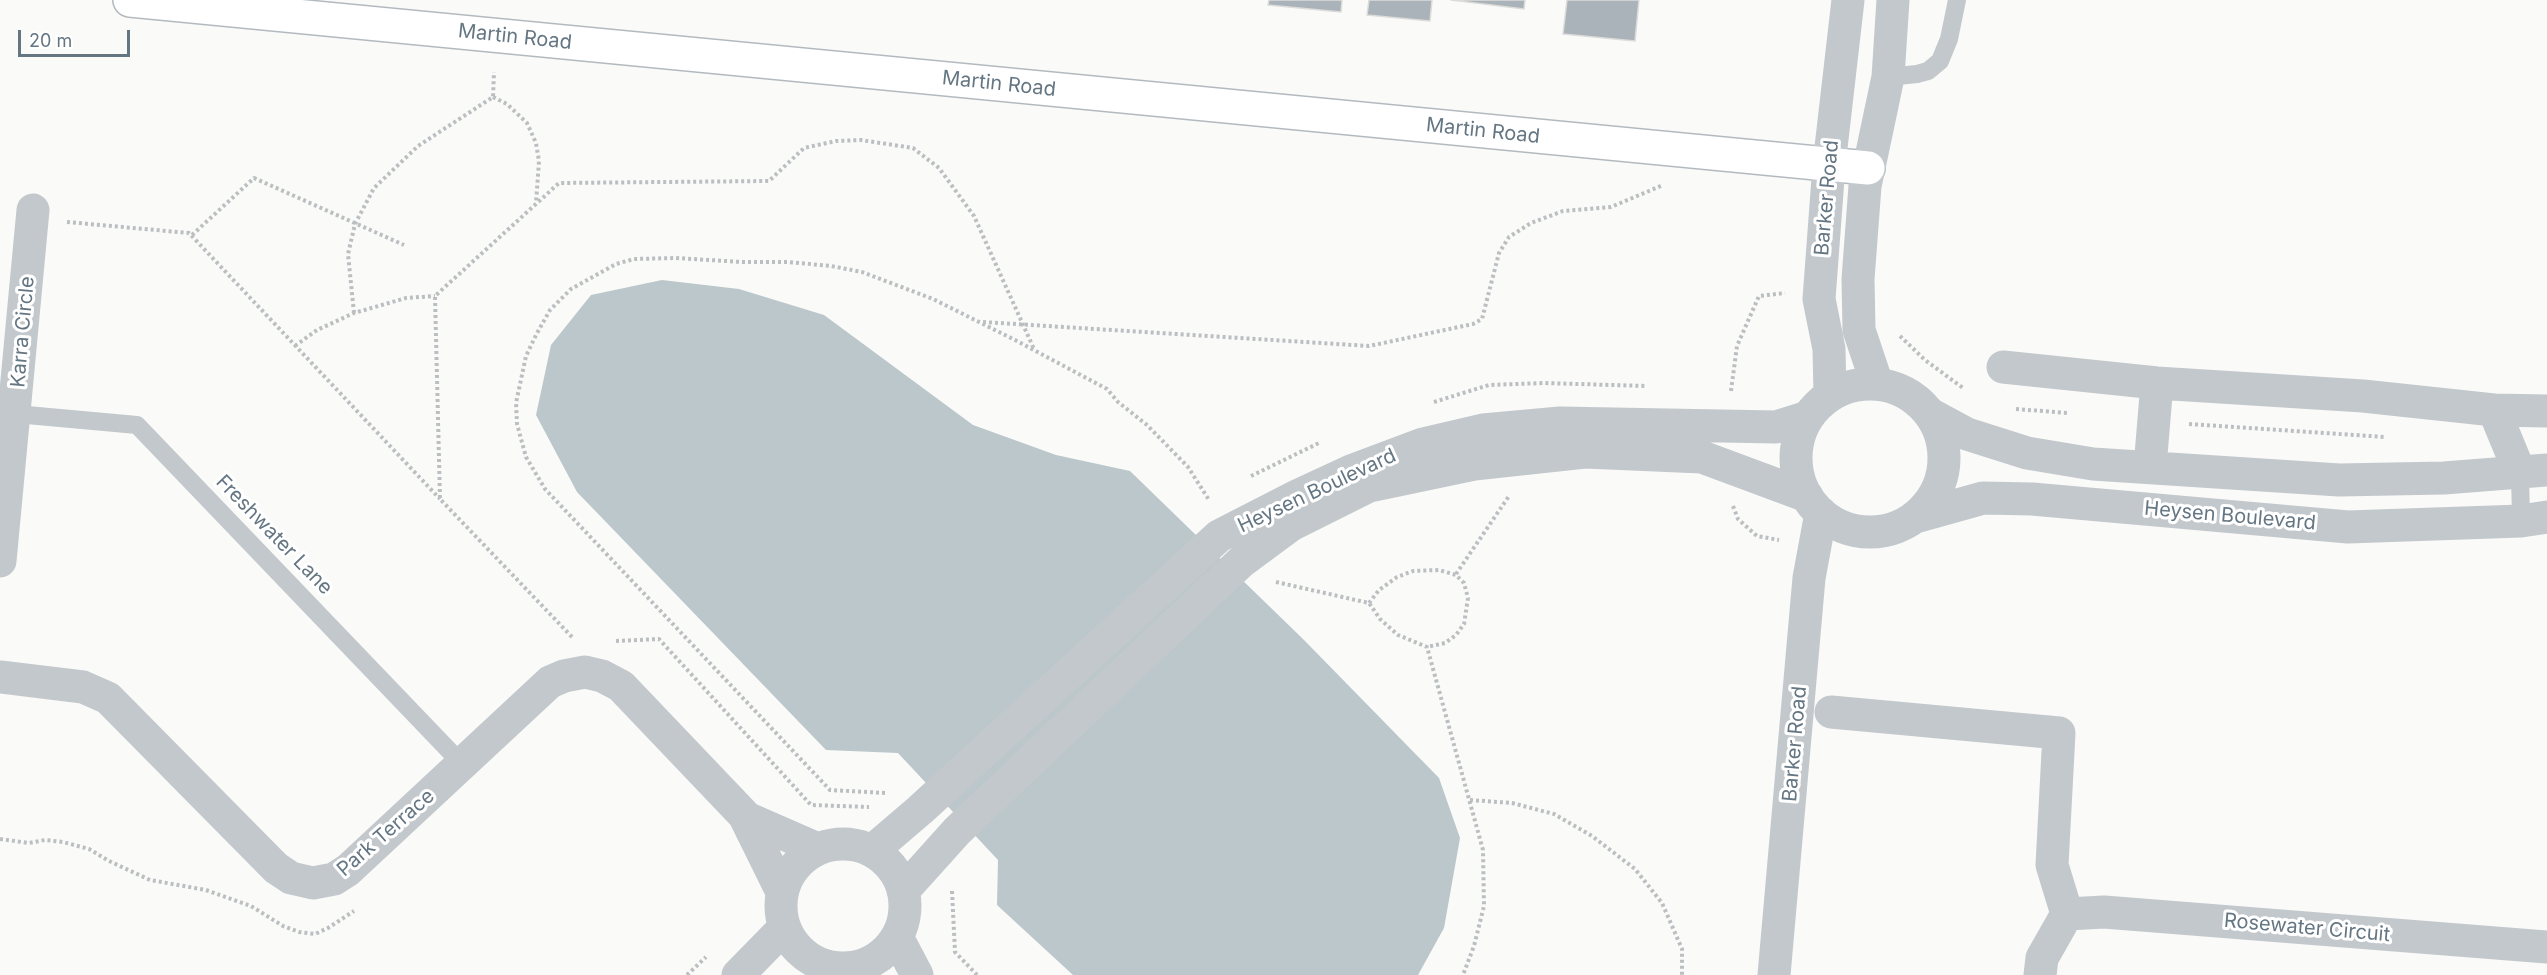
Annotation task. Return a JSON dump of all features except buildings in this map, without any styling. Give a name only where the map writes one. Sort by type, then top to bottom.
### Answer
[{"type":"street","name":"Martin Road","points":[[130,0],[1868,168]]},
{"type":"street","name":"Barker Road","points":[[1819,406],[1829,349],[1820,299],[1829,165],[1848,0]]},
{"type":"street","name":"Barker Road","points":[[1877,384],[1859,330],[1858,292],[1865,186],[1887,77],[1893,0]]},
{"type":"street","name":"Karra Circle","points":[[0,561],[8,413],[33,210]]},
{"type":"street","points":[[2003,367],[2157,383],[2363,396],[2494,410],[2547,411]]},
{"type":"street","points":[[2150,467],[2157,383]]},
{"type":"street","points":[[1930,414],[1942,440],[1944,469],[1934,495],[1915,517],[1897,527],[1877,531],[1857,531],[1838,524],[1814,505],[1798,477],[1796,457],[1799,436],[1819,406],[1845,388],[1861,384],[1897,388],[1915,399],[1930,414],[1967,434],[2027,453],[2093,464],[2339,480],[2444,478],[2533,472],[2494,410]]},
{"type":"street","name":"Heysen Boulevard","points":[[872,851],[906,805],[1225,533],[1351,471],[1423,444],[1483,430],[1560,423],[1776,427],[1819,406]]},
{"type":"street","name":"Heysen Boulevard","points":[[903,891],[957,831],[1247,559],[1291,525],[1369,486],[1474,464],[1585,452],[1702,457],[1814,505]]},
{"type":"street","name":"Heysen Boulevard","points":[[1915,517],[1983,498],[2032,499],[2348,527],[2534,519]]},
{"type":"street","name":"Barker Road","points":[[1774,975],[1809,578],[1815,547],[1814,505]]},
{"type":"street","name":"Park Terrace","points":[[0,677],[83,687],[108,698],[276,868],[291,878],[313,883],[334,879],[348,870],[550,682],[564,676],[585,672],[602,676],[621,686],[747,818]]},
{"type":"street","points":[[1831,712],[2059,733],[2052,866],[2067,914],[2042,958],[2040,975]]},
{"type":"street","points":[[747,818],[818,849]]},
{"type":"street","points":[[747,818],[782,892]]},
{"type":"street","points":[[836,844],[854,845],[872,851],[886,861],[897,874],[905,906],[903,922],[897,937],[881,956],[877,969],[817,970],[794,945],[784,928],[781,910],[782,892],[790,874],[802,859],[818,849],[836,844]]},
{"type":"street","name":"Rosewater Circuit","points":[[2067,914],[2104,912],[2547,947]]},
{"type":"street","points":[[738,975],[784,928]]},
{"type":"street","points":[[897,937],[917,975]]},
{"type":"lane","points":[[1887,77],[1928,71],[1940,61],[1949,39],[1957,0]]},
{"type":"lane","name":"Freshwater Lane","points":[[8,413],[137,425],[463,765]]},
{"type":"lane","points":[[2533,472],[2534,519]]},
{"type":"path","points":[[493,97],[495,36]]},
{"type":"path","points":[[493,97],[507,104],[527,123],[536,143],[539,161],[536,204]]},
{"type":"path","points":[[354,313],[348,254],[355,224],[374,188],[418,146],[493,97]]},
{"type":"path","points":[[296,346],[317,330],[354,313],[406,298],[435,296],[559,183],[770,181],[804,148],[836,141],[861,140],[913,148],[939,168],[974,216],[1025,325],[1034,350]]},
{"type":"path","points":[[192,236],[254,178],[404,245]]},
{"type":"path","points":[[980,322],[1369,346],[1473,324],[1482,319],[1498,253],[1509,237],[1531,223],[1563,211],[1611,207],[1669,183]]},
{"type":"path","points":[[67,222],[189,233],[577,642]]},
{"type":"path","points":[[906,805],[885,793],[830,790],[545,489],[526,457],[518,424],[516,403],[526,356],[550,310],[571,289],[616,264],[634,259],[676,258],[831,266],[862,272],[933,299],[1107,389],[1188,467],[1225,533]]},
{"type":"path","points":[[435,296],[440,499]]},
{"type":"path","points":[[1896,327],[1901,337],[1925,360],[1971,394]]},
{"type":"path","points":[[2010,409],[2075,413]]},
{"type":"path","points":[[2154,420],[2396,437]]},
{"type":"path","points":[[1456,575],[1512,492]]},
{"type":"path","points":[[1732,501],[1738,519],[1757,536],[1815,547]]},
{"type":"path","points":[[1247,559],[1275,582],[1369,603],[1380,619],[1398,635],[1427,647],[1445,643],[1456,635],[1464,624],[1468,598],[1464,583],[1456,575],[1439,570],[1413,571],[1397,577],[1380,590],[1369,603]]},
{"type":"path","points":[[608,641],[659,639],[811,805],[870,807]]},
{"type":"path","points":[[1427,647],[1483,850],[1484,906],[1474,946],[1463,975]]},
{"type":"path","points":[[1470,800],[1512,803],[1554,814],[1592,836],[1635,869],[1662,903],[1682,949],[1682,975]]},
{"type":"path","points":[[0,839],[29,843],[45,840],[63,842],[89,849],[150,880],[206,890],[251,906],[283,926],[299,932],[315,934],[356,910]]},
{"type":"path","points":[[951,880],[955,952],[977,975]]},
{"type":"path","points":[[687,975],[711,952]]},
{"type":"shaded area","points":[[662,280],[739,289],[824,315],[973,425],[1056,455],[1130,471],[1304,640],[1439,778],[1460,838],[1444,928],[1418,975],[1073,975],[997,905],[998,860],[898,753],[826,750],[577,492],[536,415],[551,345],[591,295]]}]
